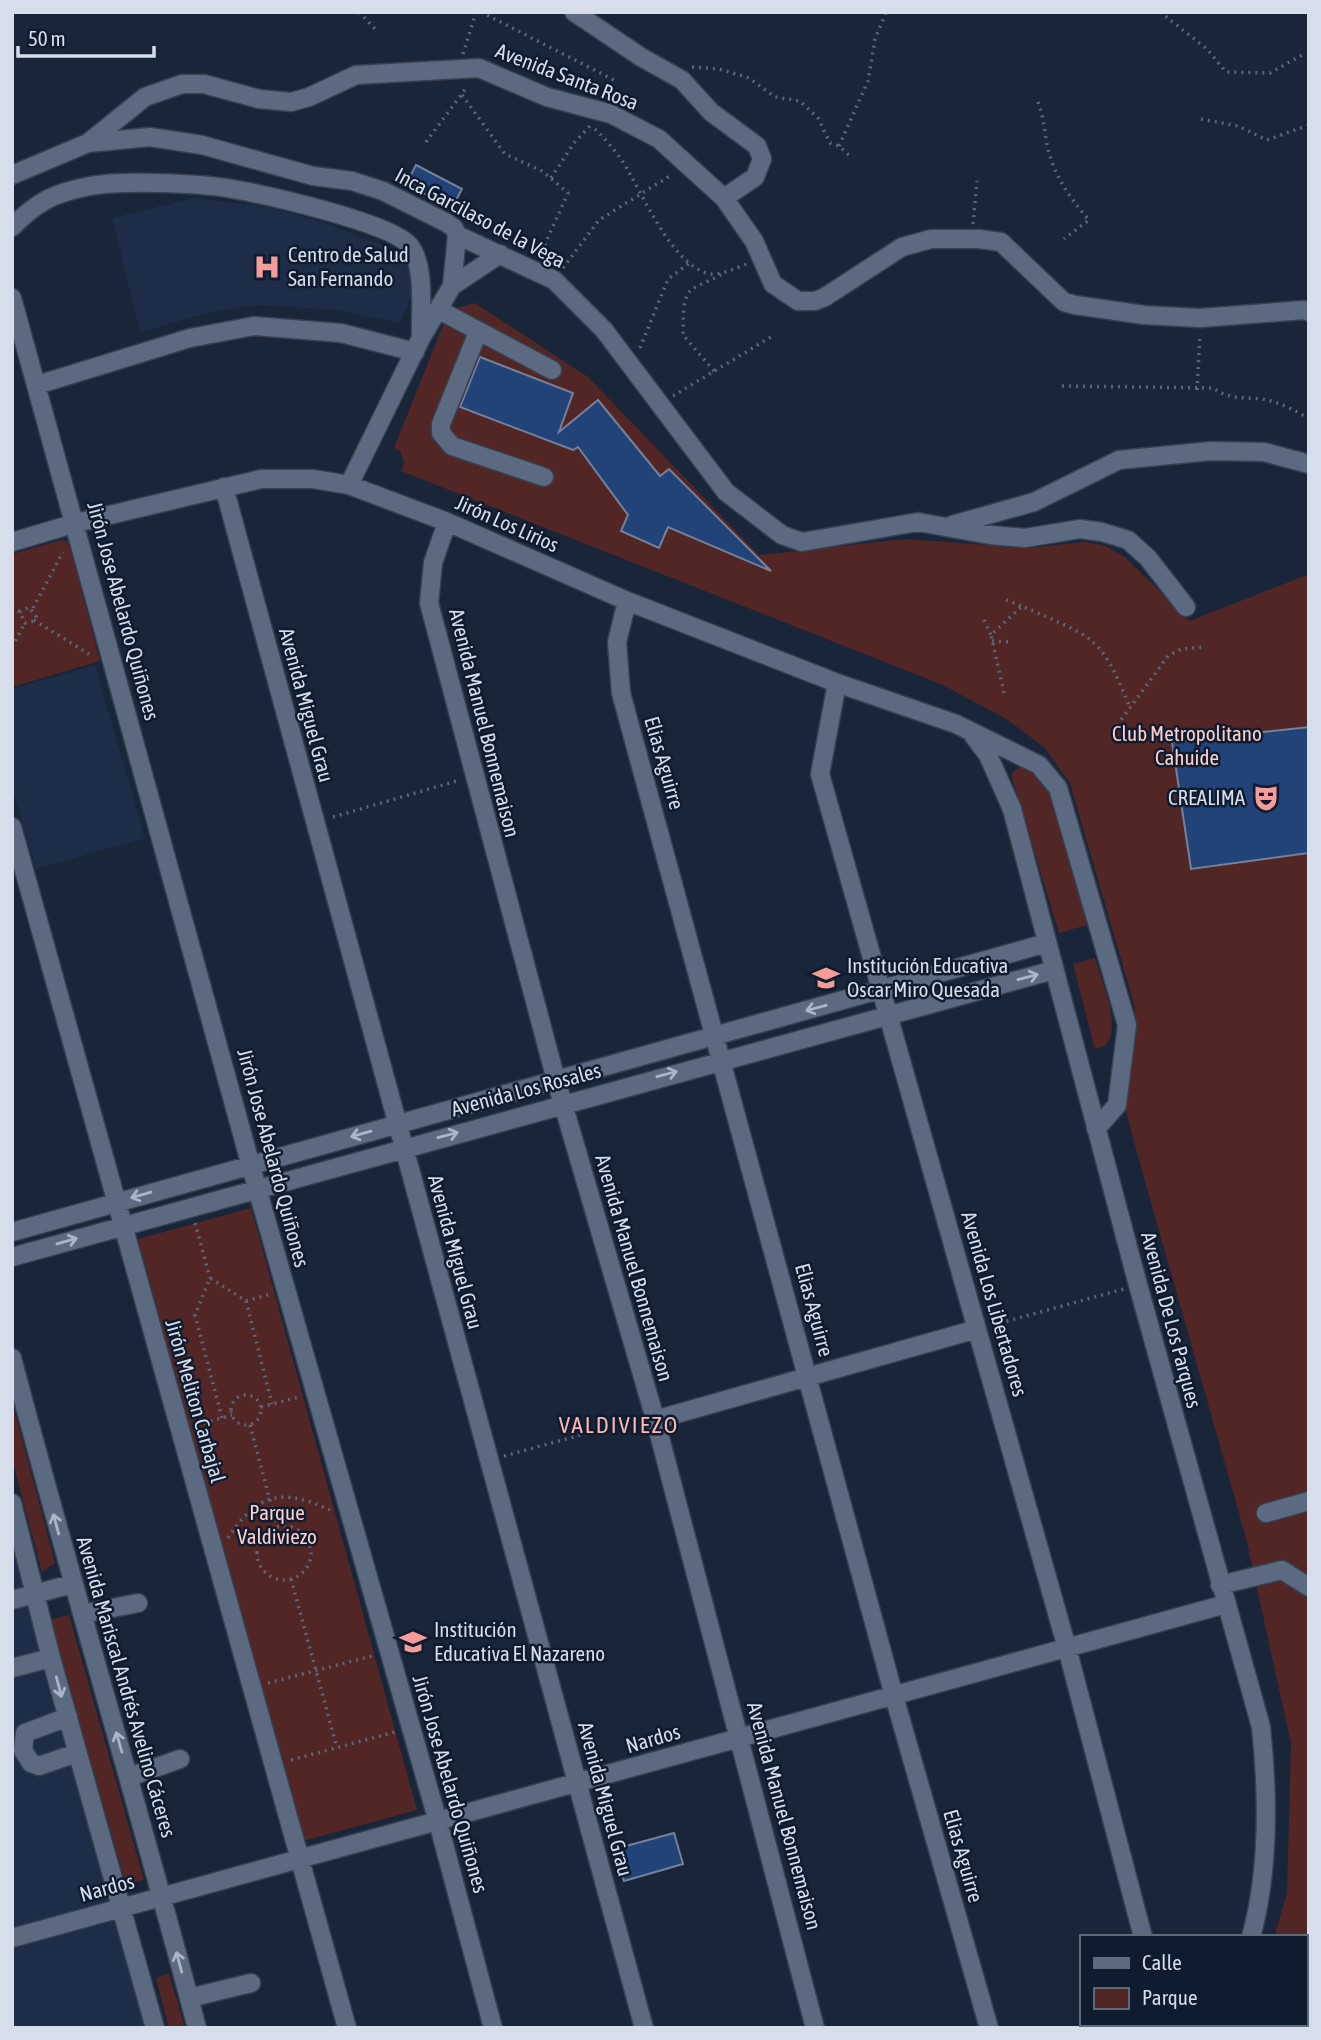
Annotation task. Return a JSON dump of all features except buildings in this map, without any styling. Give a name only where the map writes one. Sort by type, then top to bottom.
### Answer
[{"type":"street","points":[[574,12],[641,57],[682,80],[711,112],[757,146],[762,159],[755,177],[724,198]]},
{"type":"street","name":"Avenida Santa Rosa","points":[[88,143],[145,97],[182,84],[204,84],[259,99],[291,102],[309,97],[356,75],[479,68],[547,97],[611,114],[659,139],[724,198],[754,241],[774,284],[798,301],[815,302],[902,247],[931,239],[972,239],[1000,242],[1064,302],[1143,315],[1200,317],[1304,310],[1309,312]]},
{"type":"street","name":"Inca Garcilaso de la Vega","points":[[12,175],[88,143],[150,137],[202,145],[313,176],[352,181],[383,191],[435,216],[454,228],[457,235],[554,280],[604,330],[726,492],[782,536],[802,542],[918,522],[949,526]]},
{"type":"street","points":[[12,227],[36,202],[91,186],[171,184],[237,189],[381,228],[408,243],[418,258],[418,345]]},
{"type":"street","points":[[349,485],[418,345],[452,286],[457,235]]},
{"type":"street","points":[[452,286],[500,254]]},
{"type":"street","name":"Jirón Jose Abelardo Quiñones","points":[[12,298],[257,1188],[308,1394],[402,1730],[438,1822],[493,2028]]},
{"type":"street","points":[[439,310],[552,370]]},
{"type":"street","points":[[37,385],[190,338],[254,326],[341,333],[418,345]]},
{"type":"street","points":[[478,332],[441,424],[441,433],[452,446],[544,477]]},
{"type":"street","points":[[949,526],[1034,502],[1119,460],[1211,451],[1264,452],[1309,464]]},
{"type":"street","name":"Jirón Los Lirios","points":[[12,541],[77,528],[261,479],[313,479],[349,485],[447,522],[627,601],[836,683],[941,717],[1039,765],[1058,788],[1127,1025],[1117,1105],[1096,1129]]},
{"type":"street","name":"Avenida Miguel Grau","points":[[224,487],[644,2028]]},
{"type":"street","name":"Avenida Manuel Bonnemaison","points":[[447,522],[433,563],[429,603],[562,1103],[654,1418],[815,2028]]},
{"type":"street","points":[[949,526],[990,535],[1025,538],[1080,529],[1128,540],[1148,558],[1186,607]]},
{"type":"street","name":"Elias Aguirre","points":[[627,601],[617,642],[621,693],[723,1059],[894,1696],[989,2028]]},
{"type":"street","name":"Avenida Los Libertadores","points":[[836,683],[820,774],[1067,1648],[1142,1935]]},
{"type":"street","name":"Avenida De Los Parques","points":[[967,730],[988,755],[1012,809],[1138,1285],[1261,1727],[1266,1779],[1256,1919],[1252,1935]]},
{"type":"street","name":"Jirón Meliton Carbajal","points":[[12,827],[346,2028]]},
{"type":"street","name":"Avenida Los Rosales","points":[[12,1232],[1047,943]]},
{"type":"street","name":"Avenida Los Rosales","points":[[12,1256],[1054,970]]},
{"type":"street","points":[[654,1418],[977,1329]]},
{"type":"street","name":"Avenida Mariscal Andrés Avelino Cáceres","points":[[12,1358],[72,1584],[129,1777],[197,2028]]},
{"type":"street","points":[[1266,1513],[1309,1501]]},
{"type":"street","points":[[12,1503],[51,1658],[155,2028]]},
{"type":"street","points":[[1220,1585],[1282,1570],[1304,1579]]},
{"type":"street","points":[[12,1600],[72,1584]]},
{"type":"street","points":[[82,1614],[138,1602]]},
{"type":"street","name":"Nardos","points":[[12,1938],[1226,1604]]},
{"type":"street","points":[[12,1668],[51,1658]]},
{"type":"street","points":[[68,1717],[25,1733],[22,1738],[23,1750],[31,1763],[39,1766],[77,1753]]},
{"type":"street","points":[[129,1777],[180,1759]]},
{"type":"street","points":[[189,1998],[251,1983]]},
{"type":"path","points":[[359,12],[375,29]]},
{"type":"path","points":[[462,60],[479,12],[614,80]]},
{"type":"path","points":[[838,146],[868,81],[874,39],[886,12]]},
{"type":"path","points":[[1160,12],[1207,49],[1226,72],[1270,73],[1302,55]]},
{"type":"path","points":[[667,70],[699,66],[749,78],[775,97],[800,101],[808,107],[830,144],[838,146],[852,158]]},
{"type":"path","points":[[426,142],[479,68]]},
{"type":"path","points":[[462,94],[505,154],[551,178],[568,193],[533,270]]},
{"type":"path","points":[[1038,102],[1045,122],[1050,157],[1062,187],[1089,220],[1064,239]]},
{"type":"path","points":[[1201,119],[1238,126],[1267,140],[1309,125]]},
{"type":"path","points":[[551,178],[574,143],[592,125],[623,162],[660,227],[691,262],[706,273],[724,273]]},
{"type":"path","points":[[554,280],[600,220],[689,164]]},
{"type":"path","points":[[972,239],[977,181]]},
{"type":"path","points":[[714,371],[682,335],[686,297],[693,288],[708,284],[724,273],[762,258]]},
{"type":"path","points":[[632,368],[668,279],[691,262]]},
{"type":"path","points":[[1197,390],[1200,317]]},
{"type":"path","points":[[662,407],[675,394],[771,337]]},
{"type":"path","points":[[1062,386],[1197,390],[1214,388],[1221,394],[1286,406],[1309,419]]},
{"type":"path","points":[[34,621],[33,608],[77,528]]},
{"type":"path","points":[[1006,600],[1092,638],[1111,661],[1130,708]]},
{"type":"path","points":[[991,635],[1022,606]]},
{"type":"path","points":[[12,607],[20,612],[25,623]]},
{"type":"path","points":[[20,612],[25,607],[33,608]]},
{"type":"path","points":[[984,620],[991,635],[1004,694]]},
{"type":"path","points":[[12,647],[25,623],[34,621],[116,669]]},
{"type":"path","points":[[992,641],[1009,642]]},
{"type":"path","points":[[1113,731],[1168,656],[1181,649],[1206,647]]},
{"type":"path","points":[[314,823],[473,776]]},
{"type":"path","points":[[191,1206],[210,1278],[195,1315],[222,1418]]},
{"type":"path","points":[[185,1228],[207,1222]]},
{"type":"path","points":[[210,1278],[246,1301],[272,1404]]},
{"type":"path","points":[[270,1282],[276,1306]]},
{"type":"path","points":[[977,1329],[1138,1285]]},
{"type":"path","points":[[246,1301],[273,1293]]},
{"type":"path","points":[[261,1407],[308,1394],[305,1409]]},
{"type":"path","points":[[244,1395],[254,1398],[261,1407],[258,1420],[250,1425],[240,1425],[232,1415],[232,1404],[244,1395]]},
{"type":"path","points":[[180,1429],[232,1415]]},
{"type":"path","points":[[489,1460],[654,1418]]},
{"type":"path","points":[[250,1425],[277,1527]]},
{"type":"path","points":[[221,1531],[224,1544],[240,1519],[253,1506],[269,1498],[289,1496],[333,1512],[330,1499]]},
{"type":"path","points":[[277,1527],[295,1528],[308,1540],[311,1549],[308,1566],[291,1579],[270,1576],[259,1563],[258,1545],[262,1537],[277,1527]]},
{"type":"path","points":[[291,1579],[337,1748]]},
{"type":"path","points":[[369,1643],[381,1654]]},
{"type":"path","points":[[376,1668],[381,1654]]},
{"type":"path","points":[[253,1687],[381,1654]]},
{"type":"path","points":[[390,1720],[402,1730]]},
{"type":"path","points":[[397,1745],[402,1730]]},
{"type":"path","points":[[274,1765],[402,1730]]},
{"type":"shaded area","name":"Centro de Salud San Fernando","points":[[193,198],[268,207],[328,224],[390,248],[409,261],[414,290],[400,323],[337,310],[262,305],[215,311],[140,332],[112,218]]},
{"type":"shaded area","points":[[95,665],[145,838],[36,869],[12,787],[12,689]]},
{"type":"shaded area","points":[[12,1518],[149,2028],[12,2028]]},
{"type":"green space","name":"Club Metropolitano Cahuide","points":[[475,303],[588,377],[759,555],[905,539],[1027,548],[1085,542],[1104,545],[1125,557],[1190,621],[1309,574],[1309,2028],[1246,2028],[1307,2026],[1307,1935],[1275,1935],[1287,1893],[1291,1744],[1246,1538],[1126,1112],[1124,1081],[1134,1028],[1134,1004],[1070,783],[1044,747],[1006,719],[943,685],[401,471],[404,462],[400,451],[394,448],[449,310]]},
{"type":"green space","points":[[62,540],[69,543],[100,661],[12,687],[12,554]]},
{"type":"green space","points":[[1020,767],[1037,774],[1051,792],[1091,924],[1059,933],[1011,774]]},
{"type":"green space","points":[[1095,958],[1109,1004],[1112,1027],[1105,1046],[1095,1049],[1073,964]]},
{"type":"green space","name":"Parque Valdiviezo","points":[[251,1208],[417,1810],[303,1841],[138,1239]]},
{"type":"green space","points":[[12,1402],[55,1563],[42,1572],[12,1459]]},
{"type":"green space","points":[[69,1615],[144,1880],[126,1884],[50,1620]]},
{"type":"green space","points":[[169,1973],[185,2028],[169,2028],[156,1978]]},
{"type":"place","name":"Centro de Salud San Fernando","points":[[267,267]]},
{"type":"place","name":"CREALIMA","points":[[1266,798]]},
{"type":"place","name":"Institución Educativa Oscar Miro Quesada","points":[[826,978]]},
{"type":"place","name":"Institución Educativa El Nazareno","points":[[413,1642]]},
{"type":"district","name":"VALDIVIEZO","points":[[619,1425]]}]
